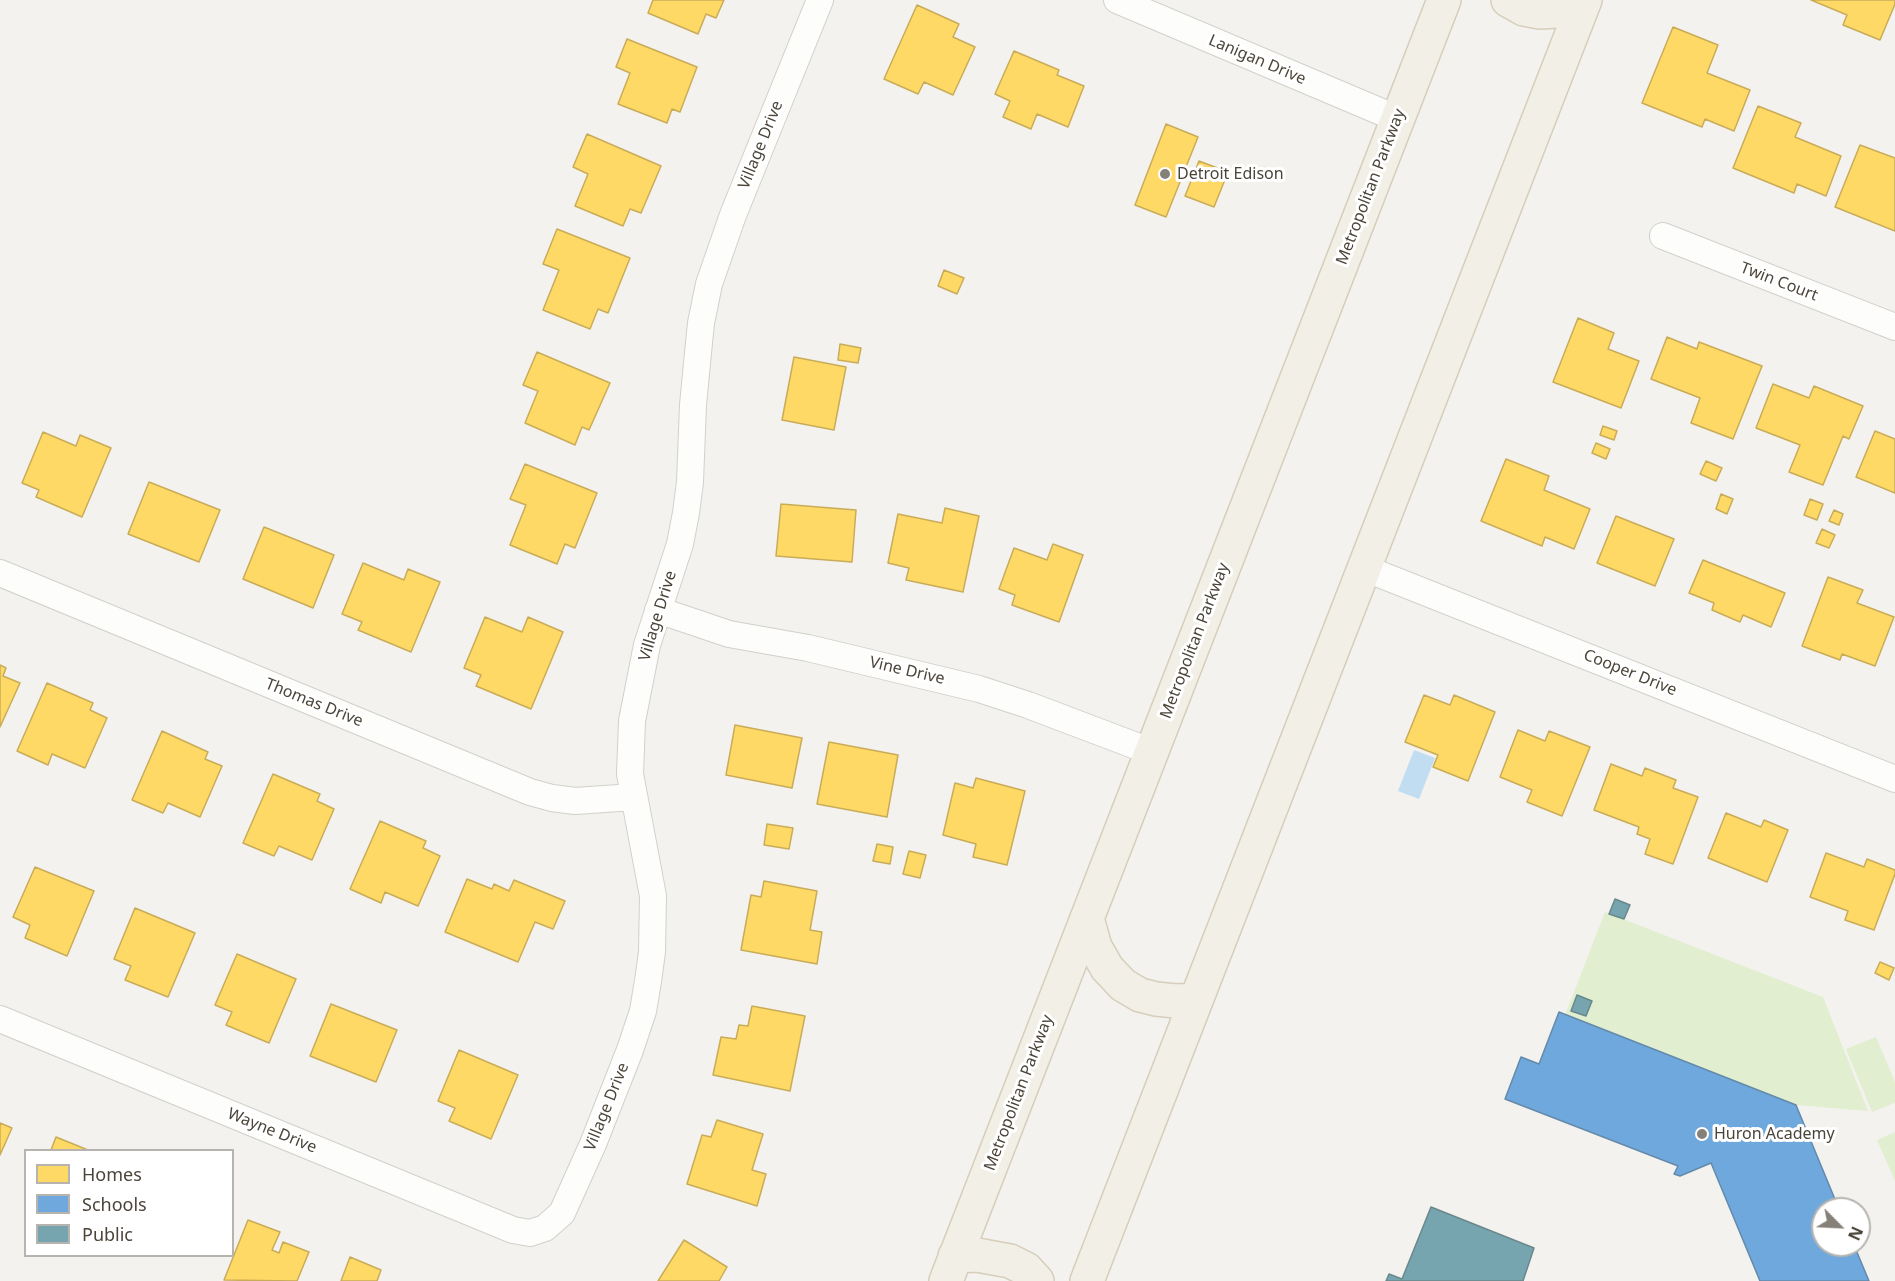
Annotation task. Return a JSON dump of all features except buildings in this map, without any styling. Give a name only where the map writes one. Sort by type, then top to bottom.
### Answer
[{"type":"main road","name":"Metropolitan Parkway","points":[[951,1269],[1444,0]]},
{"type":"main road","points":[[1508,0],[1524,9],[1540,12],[1557,11],[1584,1]]},
{"type":"main road","points":[[1087,1281],[1584,1]]},
{"type":"main road","points":[[1087,918],[1095,947],[1107,968],[1123,985],[1140,995],[1156,999],[1196,1000]]},
{"type":"main road","points":[[951,1269],[977,1255],[1010,1261],[1026,1269],[1037,1281]]},
{"type":"street","name":"Village Drive","points":[[545,1228],[564,1209],[593,1144],[643,1011],[652,952],[653,896],[630,774],[632,721],[638,685],[658,610],[680,544],[686,513],[701,323],[710,284],[733,215],[820,0]]},
{"type":"street","name":"Lanigan Drive","points":[[1117,0],[1398,119]]},
{"type":"street","name":"Twin Court","points":[[1662,236],[1895,327]]},
{"type":"street","name":"Cooper Drive","points":[[1364,568],[1895,779]]},
{"type":"street","name":"Thomas Drive","points":[[0,573],[530,792],[575,801],[634,797]]},
{"type":"street","name":"Vine Drive","points":[[658,610],[729,634],[820,651],[979,689],[1037,708],[1152,752]]},
{"type":"street","name":"Wayne Drive","points":[[0,1019],[513,1230],[530,1233],[545,1228]]},
{"type":"green space","points":[[1605,912],[1823,997],[1868,1111],[1796,1105],[1565,1015]]},
{"type":"green space","points":[[1876,1037],[1895,1082],[1895,1103],[1872,1112],[1846,1049]]},
{"type":"green space","points":[[1895,1132],[1895,1181],[1877,1140]]},
{"type":"water","points":[[1414,750],[1435,758],[1419,799],[1398,791]]},
{"type":"place","name":"Detroit Edison","points":[[1165,174]]},
{"type":"place","name":"Huron Academy","points":[[1702,1134]]}]
